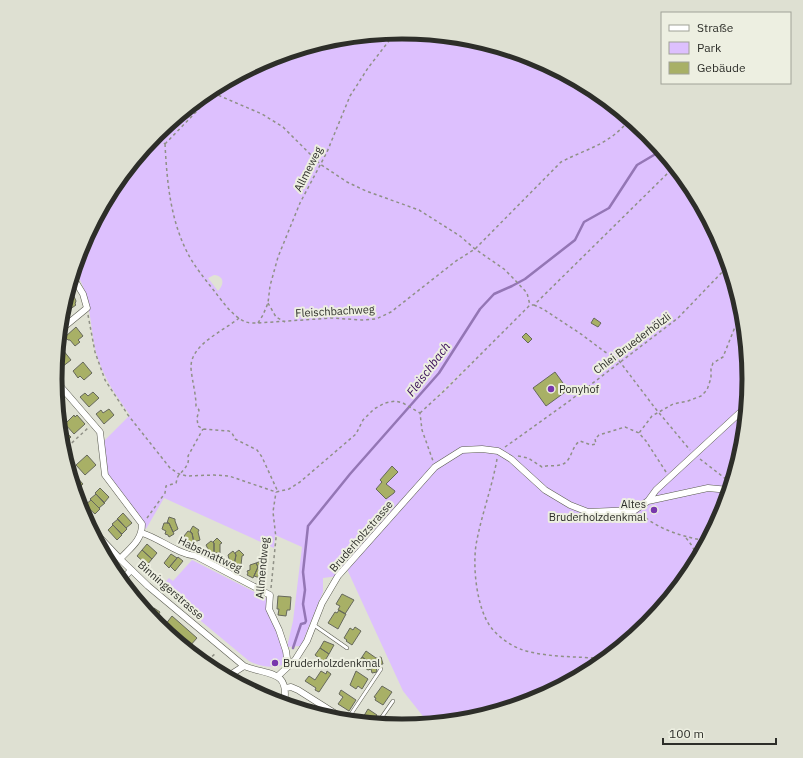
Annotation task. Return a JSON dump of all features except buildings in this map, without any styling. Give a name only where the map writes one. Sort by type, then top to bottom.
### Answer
[{"type":"street","points":[[66,325],[87,308],[83,294],[76,282]]},
{"type":"street","points":[[62,388],[100,432],[105,475],[142,524],[142,533],[137,541],[120,559]]},
{"type":"street","points":[[498,451],[511,459],[545,490],[570,505],[588,512],[635,510],[648,501],[656,490],[740,412]]},
{"type":"street","name":"Bruderholzstrasse","points":[[278,676],[295,660],[307,641],[322,603],[338,576],[435,467],[462,450],[482,449],[498,451]]},
{"type":"street","points":[[648,501],[708,488],[723,489]]},
{"type":"street","name":"Habsmattweg","points":[[142,533],[187,555],[196,556],[270,595]]},
{"type":"street","name":"Binningerstrasse","points":[[103,541],[131,570],[244,666]]},
{"type":"street","points":[[125,576],[131,570]]},
{"type":"street","name":"Allmendweg","points":[[270,595],[269,609],[279,630],[286,651],[288,666]]},
{"type":"street","points":[[232,674],[244,666],[278,676],[283,681],[286,688],[285,698]]},
{"type":"street","points":[[286,688],[290,687],[298,690],[331,711]]},
{"type":"lane","points":[[314,624],[347,648]]},
{"type":"lane","points":[[351,715],[381,669]]},
{"type":"lane","points":[[382,718],[393,701]]},
{"type":"path","name":"Allmeweg","points":[[258,323],[264,315],[278,257],[300,203],[320,164],[350,96],[368,68],[390,40]]},
{"type":"path","points":[[216,94],[262,114],[283,127],[320,164],[347,182],[366,191],[419,210],[460,236],[474,249],[504,269],[527,293],[530,305]]},
{"type":"path","points":[[161,139],[165,144],[207,100]]},
{"type":"path","name":"Fleischbachweg","points":[[165,144],[169,195],[176,225],[187,252],[223,302],[240,318],[247,322],[258,323],[332,318],[362,320],[376,319],[391,312],[456,261],[474,249],[561,162],[576,154],[602,144],[620,131],[627,124]]},
{"type":"path","points":[[534,305],[670,171]]},
{"type":"path","name":"Chlei Bruederhölzli","points":[[498,451],[568,402],[678,318],[723,271]]},
{"type":"path","points":[[268,303],[276,317],[285,322]]},
{"type":"path","points":[[420,414],[530,305],[534,305],[543,309],[616,358],[658,412],[694,454],[726,479]]},
{"type":"path","points":[[87,308],[95,352],[105,380],[128,415],[170,468],[179,474],[187,476],[229,476],[277,492],[289,489],[300,482],[356,434],[362,420],[374,409],[395,401],[403,403],[420,414],[422,430],[435,467]]},
{"type":"path","points":[[240,318],[203,343],[192,360],[191,368],[196,406],[199,410],[197,418],[198,426],[203,429],[228,431],[232,433],[235,439],[257,450],[262,457],[277,492]]},
{"type":"path","points":[[639,433],[652,416],[658,412],[673,404],[688,401],[701,396],[707,390],[711,378],[713,363],[723,357],[735,328],[738,327]]},
{"type":"path","points":[[68,446],[92,424]]},
{"type":"path","points":[[511,459],[518,456],[528,458],[542,467],[547,465],[558,466],[566,462],[577,443],[580,441],[591,445],[596,444],[595,439],[600,435],[625,427],[639,433],[670,477]]},
{"type":"path","points":[[142,524],[157,506],[165,493],[166,486],[176,483],[179,474],[185,470],[190,461],[188,456],[203,429]]},
{"type":"path","points":[[498,451],[495,472],[480,524],[476,546],[475,570],[480,600],[485,618],[496,633],[509,644],[522,650],[538,654],[596,658]]},
{"type":"path","name":"Allmendweg","points":[[270,595],[276,538],[273,512],[277,492]]},
{"type":"path","points":[[635,510],[644,518],[668,530],[685,537],[701,540]]},
{"type":"path","points":[[685,537],[693,546],[695,551]]},
{"type":"path","points":[[209,659],[222,648]]},
{"type":"green space","points":[[402,39],[446,42],[511,57],[552,74],[572,85],[590,96],[626,123],[671,172],[696,209],[716,249],[730,291],[739,335],[742,379],[741,401],[739,423],[730,467],[716,509],[696,549],[671,586],[626,635],[590,662],[552,684],[532,693],[511,701],[468,712],[424,718],[403,691],[346,567],[338,576],[323,578],[323,592],[301,646],[287,647],[293,621],[302,547],[275,535],[274,548],[164,498],[146,529],[140,516],[114,484],[107,472],[104,441],[130,415],[111,387],[97,356],[87,300],[78,276],[87,249],[107,209],[132,172],[146,155],[177,123],[195,109],[213,96],[251,74],[292,57],[314,51],[357,42],[379,40]],"holes":[[[214,275],[222,279],[222,284],[218,291],[208,278]],[[490,345],[445,390],[431,402]]]},
{"type":"green space","points":[[192,560],[268,599],[284,652],[283,665],[266,666],[258,665],[249,661],[160,587],[169,578],[173,581]]},
{"type":"waterway","name":"Fleischbach","points":[[293,648],[301,624],[305,623],[306,621],[303,604],[305,590],[303,572],[308,526],[350,474],[439,373],[480,309],[494,294],[525,279],[575,240],[584,222],[609,208],[637,165],[656,154]]},
{"type":"place","name":"Ponyhof","points":[[551,389]]},
{"type":"place","name":"Altes Bruderholzdenkmal","points":[[654,510]]},
{"type":"place","name":"Bruderholzdenkmal","points":[[275,663]]}]
